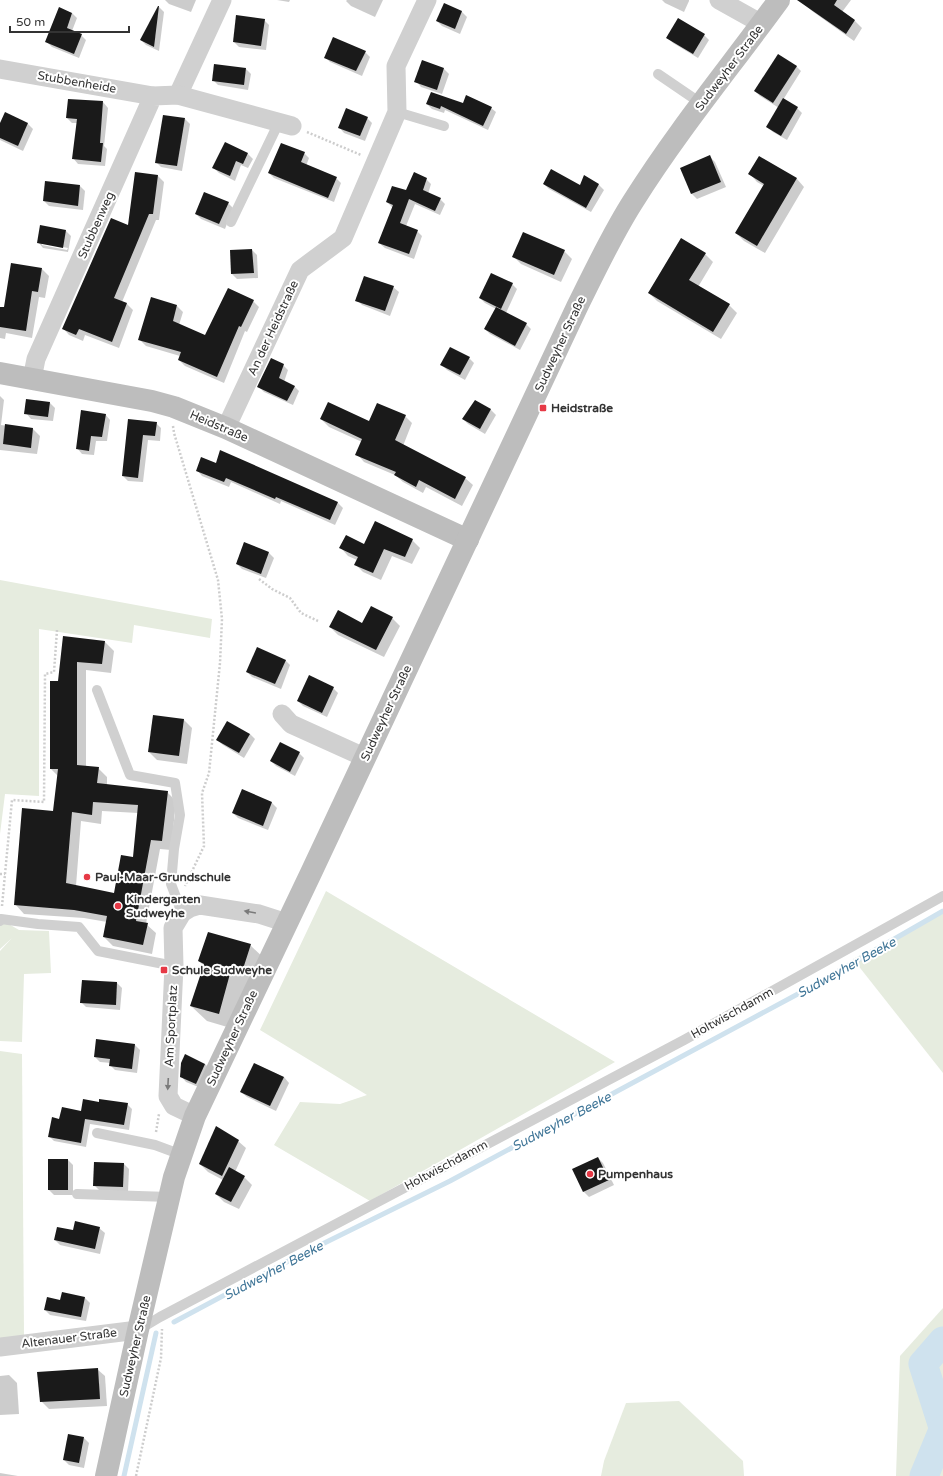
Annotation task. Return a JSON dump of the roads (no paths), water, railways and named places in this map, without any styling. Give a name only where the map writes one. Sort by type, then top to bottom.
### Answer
[{"type":"main road","name":"Sudweyher Straße","points":[[106,1476],[169,1197],[174,1177],[195,1116],[366,758],[577,307],[608,247],[633,201],[657,165],[779,0]]},
{"type":"main road","name":"Heidstraße","points":[[0,373],[152,401],[174,407],[226,428],[468,540]]},
{"type":"street","points":[[178,95],[222,0]]},
{"type":"street","name":"An der Heidstraße","points":[[226,428],[300,270],[343,238],[397,112],[396,66],[427,0]]},
{"type":"street","points":[[719,0],[762,24]]},
{"type":"street","name":"Stubbenheide","points":[[0,69],[153,96]]},
{"type":"street","points":[[153,96],[178,95],[285,124]]},
{"type":"street","name":"Stubbenweg","points":[[32,379],[36,359],[153,96]]},
{"type":"street","points":[[282,714],[291,724],[366,758]]},
{"type":"street","points":[[182,913],[190,908],[200,905],[216,906],[259,914],[287,923]]},
{"type":"street","name":"Am Sportplatz","points":[[182,913],[173,928],[172,947],[174,966],[168,1096],[174,1106],[195,1116]]},
{"type":"street","name":"Altenauer Straße","points":[[0,1347],[138,1330]]},
{"type":"lane","points":[[658,74],[702,104]]},
{"type":"lane","points":[[397,112],[444,126]]},
{"type":"lane","points":[[231,222],[285,124]]},
{"type":"lane","points":[[97,690],[130,775],[175,783],[180,815],[174,849],[171,884],[182,913]]},
{"type":"lane","name":"Holtwischdamm","points":[[138,1330],[160,1316],[684,1040],[943,896]]},
{"type":"lane","points":[[1,920],[79,927],[98,951],[174,966]]},
{"type":"lane","points":[[97,1133],[155,1145],[182,1154]]},
{"type":"lane","points":[[77,1194],[169,1197]]},
{"type":"waterway","name":"Sudweyher Beeke","points":[[174,1322],[294,1258],[450,1181],[809,988],[943,911]]},
{"type":"waterway","name":"Sudweyher Beeke","points":[[124,1476],[156,1333]]},
{"type":"waterway","points":[[943,1341],[923,1364],[943,1427]]},
{"type":"waterway","points":[[924,1476],[943,1430]]},
{"type":"place","name":"Heidstraße","points":[[543,408]]},
{"type":"place","name":"Paul-Maar-Grundschule","points":[[87,877]]},
{"type":"place","name":"Kindergarten Sudweyhe","points":[[118,906]]},
{"type":"place","name":"Schule Sudweyhe","points":[[164,970]]},
{"type":"place","name":"Pumpenhaus","points":[[590,1174]]}]
